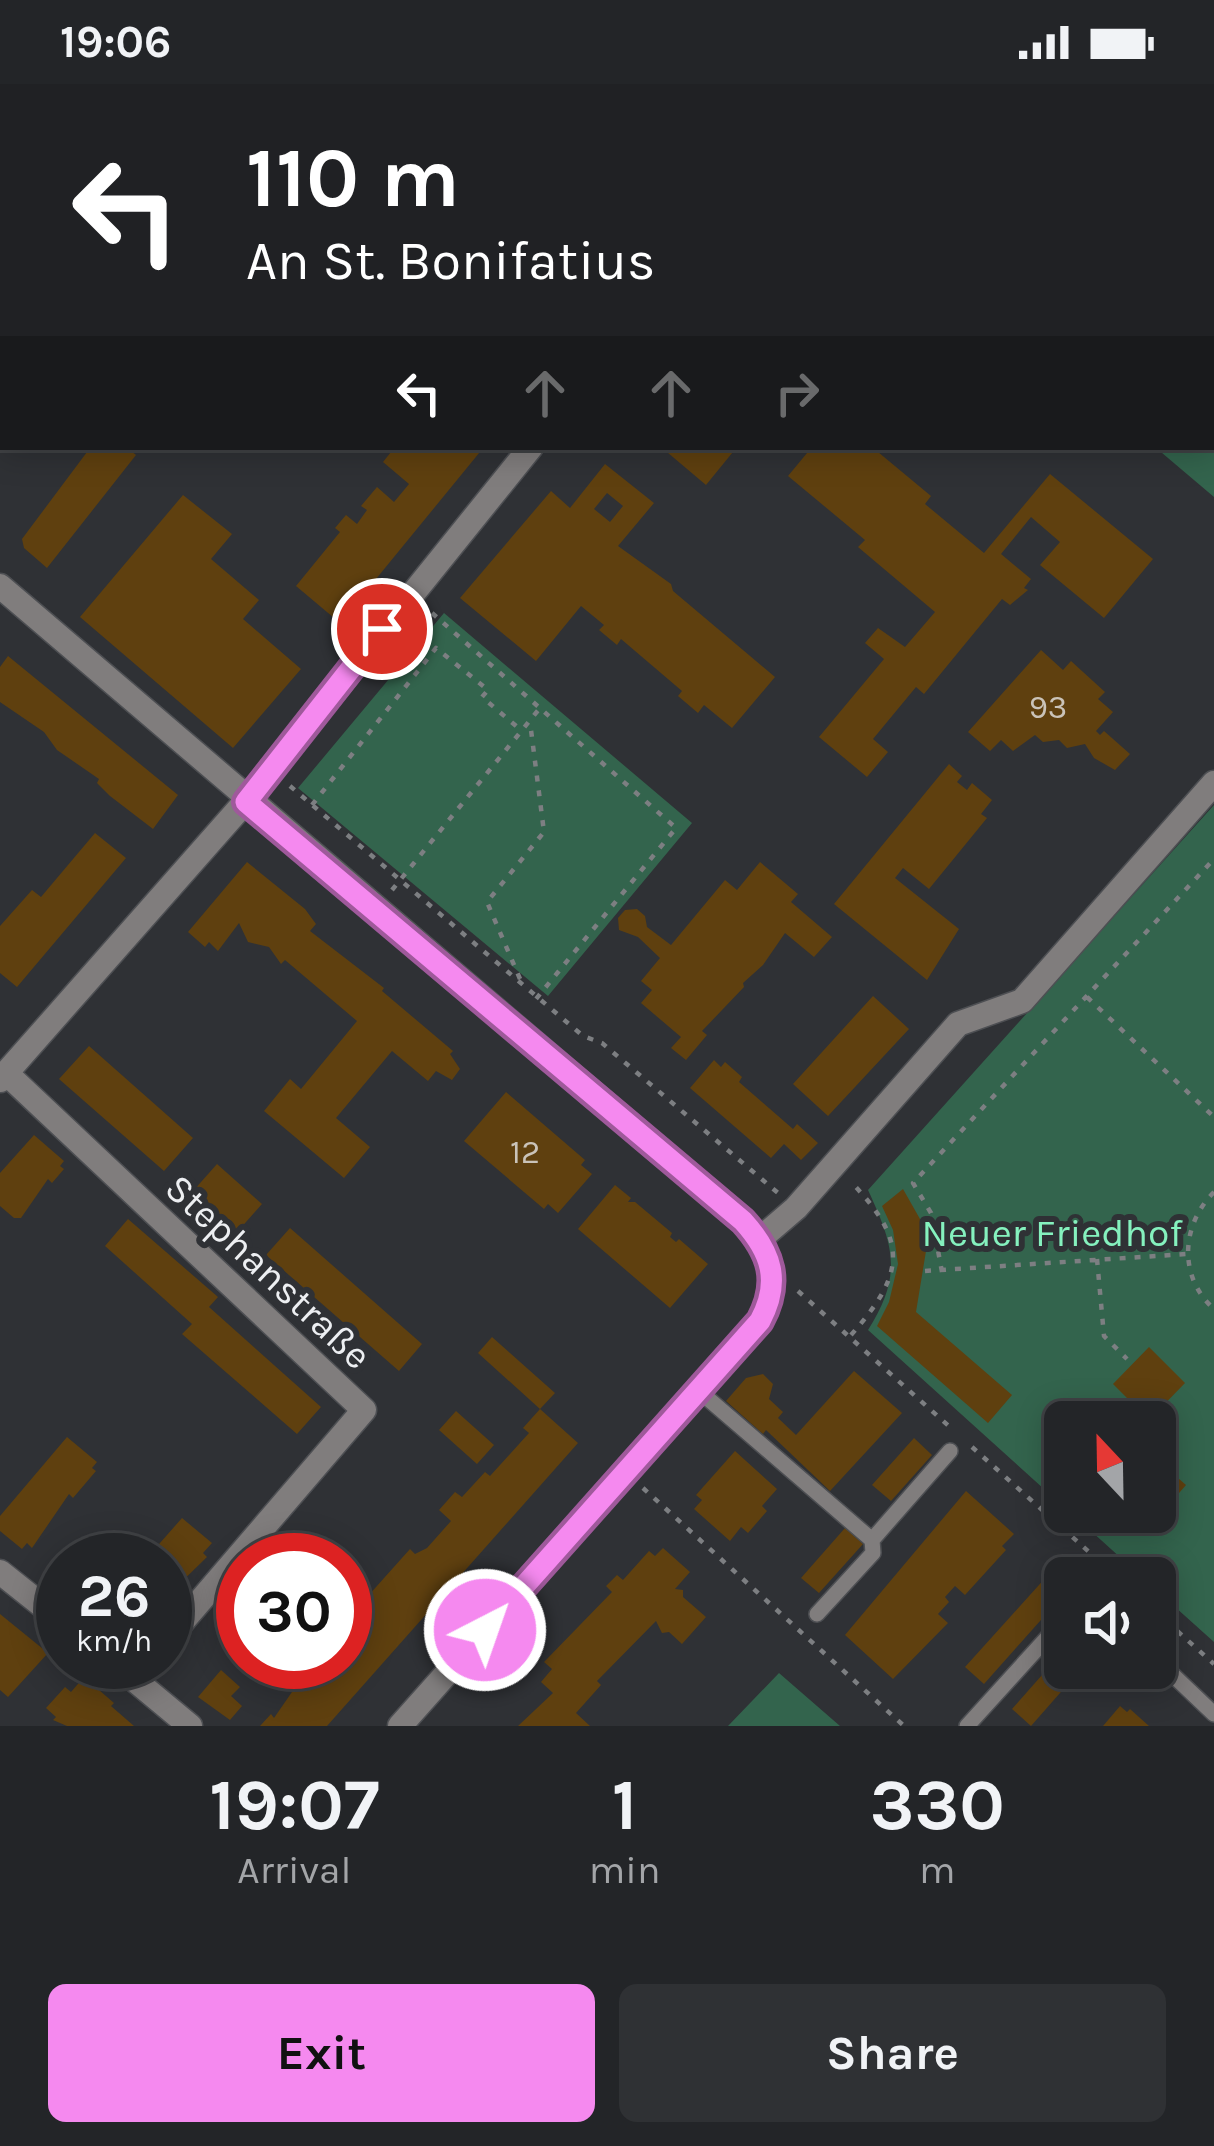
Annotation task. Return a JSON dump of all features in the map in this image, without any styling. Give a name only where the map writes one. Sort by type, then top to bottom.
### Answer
[{"type":"street","points":[[3,1077],[246,802],[529,450]]},
{"type":"street","points":[[0,586],[760,1240],[772,1267],[772,1299],[760,1321],[400,1726]]},
{"type":"street","points":[[760,1240],[796,1208],[958,1024],[1022,1001],[1214,783]]},
{"type":"street","name":"Stephanstraße","points":[[3,1077],[364,1410],[192,1611]]},
{"type":"street","points":[[0,1572],[36,1601]]},
{"type":"street","points":[[158,1689],[190,1726]]},
{"type":"lane","points":[[698,1390],[872,1540],[873,1552],[817,1614]]},
{"type":"lane","points":[[872,1540],[950,1451]]},
{"type":"lane","points":[[967,1726],[1044,1641]]},
{"type":"lane","points":[[1176,1678],[1214,1714]]},
{"type":"path","points":[[410,594],[676,828],[514,1026]]},
{"type":"path","points":[[312,805],[436,648],[488,690],[482,697],[522,731]]},
{"type":"path","points":[[376,910],[540,708]]},
{"type":"path","points":[[523,984],[487,902],[544,832],[530,722]]},
{"type":"path","points":[[271,770],[583,1036],[602,1043],[796,1208]]},
{"type":"path","points":[[942,1272],[932,1213],[914,1184],[1214,859]]},
{"type":"path","points":[[1087,998],[1214,1117]]},
{"type":"path","points":[[834,1165],[881,1213],[895,1269],[849,1336]]},
{"type":"path","points":[[1214,1192],[1190,1228],[1187,1254],[1192,1279],[1214,1309]]},
{"type":"path","points":[[926,1271],[1187,1254]]},
{"type":"path","points":[[1097,1259],[1104,1336],[1127,1359]]},
{"type":"path","points":[[772,1267],[1095,1557]]},
{"type":"path","points":[[626,1472],[904,1726]]},
{"type":"path","points":[[1176,1630],[1214,1664]]},
{"type":"green space","points":[[1159,450],[1214,450],[1214,497]]},
{"type":"green space","points":[[444,613],[692,823],[548,996],[298,788]]},
{"type":"green space","name":"Neuer Friedhof","points":[[1214,805],[1214,1642],[1176,1608],[1176,1557],[1120,1557],[1093,1533],[1176,1533],[1176,1401],[1044,1401],[1044,1489],[868,1330],[886,1293],[891,1260],[868,1190]]},
{"type":"green space","points":[[779,1673],[840,1726],[728,1726]]},
{"type":"building","points":[[130,450],[136,455],[47,568],[24,548],[22,539],[87,452]]},
{"type":"building","points":[[393,450],[482,450],[340,623],[296,586],[340,532],[335,528],[346,515],[357,524],[367,510],[361,506],[377,487],[394,502],[409,484],[383,462]]},
{"type":"building","points":[[665,450],[735,450],[706,485]]},
{"type":"building","points":[[810,450],[876,450],[931,496],[925,504],[984,553],[1050,474],[1153,559],[1104,618],[1040,565],[1060,542],[1031,517],[1001,554],[1031,579],[1024,588],[1028,590],[1010,605],[1002,599],[924,694],[916,687],[873,739],[888,752],[867,777],[819,737],[884,659],[865,643],[878,628],[905,647],[935,612],[858,547],[865,540],[788,476]]},
{"type":"building","points":[[605,464],[654,503],[618,546],[671,584],[673,591],[775,677],[732,728],[704,705],[698,713],[678,696],[682,691],[621,639],[617,645],[599,630],[604,625],[581,606],[536,661],[460,598],[551,491],[570,508]],"holes":[[[607,493],[623,506],[610,522],[594,509]]]},
{"type":"building","points":[[183,495],[232,534],[211,559],[259,600],[243,619],[301,669],[233,748],[80,617]]},
{"type":"building","points":[[1041,650],[1063,670],[1071,661],[1105,692],[1098,699],[1113,712],[1096,731],[1100,735],[1104,731],[1130,754],[1115,770],[1094,758],[1085,744],[1067,748],[1059,740],[1043,742],[1035,735],[1013,751],[1001,740],[990,751],[968,732]]},
{"type":"building","points":[[8,656],[178,795],[153,829],[110,796],[97,783],[99,779],[57,750],[44,732],[0,702],[0,667]]},
{"type":"building","points":[[949,764],[962,776],[957,782],[967,790],[972,783],[992,800],[981,814],[987,818],[929,889],[903,868],[895,878],[959,929],[927,980],[834,904]]},
{"type":"building","points":[[95,833],[126,858],[17,987],[0,973],[0,926],[32,890],[41,897]]},
{"type":"building","points":[[247,862],[305,909],[316,924],[310,931],[384,988],[453,1051],[450,1054],[460,1069],[452,1080],[436,1071],[428,1081],[392,1051],[336,1118],[370,1147],[344,1178],[264,1111],[290,1079],[301,1089],[357,1021],[285,960],[281,964],[269,947],[248,942],[239,923],[218,951],[188,932]]},
{"type":"building","points":[[760,862],[798,894],[791,902],[832,937],[814,957],[785,933],[763,965],[702,1031],[707,1035],[686,1060],[671,1048],[681,1037],[641,1003],[652,990],[641,981],[660,958],[638,937],[619,930],[618,918],[625,910],[637,909],[647,927],[671,945],[725,880],[737,890]]},
{"type":"building","points":[[873,996],[909,1029],[828,1116],[793,1084]]},
{"type":"building","points":[[89,1046],[193,1138],[164,1171],[59,1079]]},
{"type":"building","points":[[714,1060],[721,1067],[725,1062],[742,1077],[739,1082],[793,1129],[797,1124],[818,1143],[801,1160],[784,1144],[771,1158],[690,1088]]},
{"type":"building","points":[[506,1092],[585,1160],[581,1165],[592,1174],[558,1213],[548,1204],[544,1209],[464,1141]]},
{"type":"building","points":[[34,1135],[64,1161],[60,1166],[64,1169],[52,1183],[48,1179],[21,1218],[14,1218],[0,1206],[0,1173]]},
{"type":"building","points":[[217,1164],[262,1204],[238,1231],[193,1191]]},
{"type":"building","points":[[615,1185],[631,1198],[628,1202],[635,1202],[672,1233],[670,1237],[708,1264],[670,1308],[578,1229]]},
{"type":"building","points":[[903,1189],[920,1219],[926,1251],[916,1312],[1012,1395],[988,1423],[877,1326],[889,1302],[898,1264],[893,1230],[882,1206]]},
{"type":"building","points":[[128,1219],[218,1297],[209,1307],[321,1407],[297,1434],[182,1334],[192,1324],[105,1246]]},
{"type":"building","points":[[290,1228],[422,1344],[399,1371],[266,1255]]},
{"type":"building","points":[[492,1337],[555,1393],[540,1409],[478,1353]]},
{"type":"building","points":[[1149,1347],[1185,1383],[1167,1401],[1130,1401],[1113,1384]]},
{"type":"building","points":[[854,1371],[902,1413],[830,1491],[766,1430],[763,1434],[726,1401],[746,1378],[763,1374],[773,1384],[769,1399],[783,1412],[778,1418],[796,1435]]},
{"type":"building","points":[[540,1409],[578,1443],[372,1675],[372,1592],[410,1549],[415,1554],[427,1548],[451,1521],[439,1510],[455,1492],[462,1497],[485,1472],[490,1476],[529,1433],[523,1428]]},
{"type":"building","points":[[456,1411],[494,1445],[477,1464],[439,1430]]},
{"type":"building","points":[[67,1437],[97,1462],[92,1468],[96,1471],[73,1498],[69,1494],[42,1533],[36,1533],[32,1548],[27,1543],[22,1549],[0,1531],[0,1516]]},
{"type":"building","points":[[914,1438],[932,1455],[891,1501],[872,1485]]},
{"type":"building","points":[[735,1451],[777,1489],[762,1506],[767,1511],[748,1533],[741,1527],[730,1541],[694,1509],[702,1500],[696,1495]]},
{"type":"building","points":[[1176,1476],[1186,1485],[1176,1496]]},
{"type":"building","points":[[966,1491],[1014,1534],[1002,1546],[1006,1550],[965,1595],[955,1586],[945,1597],[949,1602],[938,1614],[948,1623],[893,1679],[845,1635]]},
{"type":"building","points":[[182,1518],[212,1543],[203,1553],[207,1557],[192,1572],[192,1533],[169,1533]]},
{"type":"building","points":[[845,1528],[863,1544],[819,1593],[801,1578]]},
{"type":"building","points":[[663,1548],[690,1572],[675,1589],[683,1590],[683,1597],[706,1617],[682,1644],[669,1632],[662,1633],[656,1621],[597,1681],[601,1685],[576,1713],[590,1726],[518,1726],[553,1693],[541,1682],[552,1669],[544,1662],[612,1592],[606,1586],[617,1575],[623,1580],[649,1551],[655,1556]]},
{"type":"building","points":[[1044,1579],[1044,1617],[984,1684],[965,1667]]},
{"type":"building","points":[[0,1614],[36,1643],[36,1666],[8,1697],[0,1690]]},
{"type":"building","points":[[1044,1673],[1044,1689],[1064,1689],[1031,1726],[1012,1709]]},
{"type":"building","points":[[216,1676],[216,1689],[238,1689],[231,1696],[242,1706],[230,1720],[198,1697]]},
{"type":"building","points":[[63,1689],[98,1689],[134,1726],[67,1726],[53,1720],[56,1717],[46,1708]]},
{"type":"building","points":[[294,1689],[360,1689],[327,1726],[260,1726],[271,1714],[274,1718]]},
{"type":"building","points":[[1120,1706],[1127,1712],[1130,1709],[1149,1726],[1103,1726]]},
{"type":"route","points":[[382,629],[246,802],[743,1221],[760,1240],[774,1281],[772,1299],[760,1321],[485,1630]]}]
